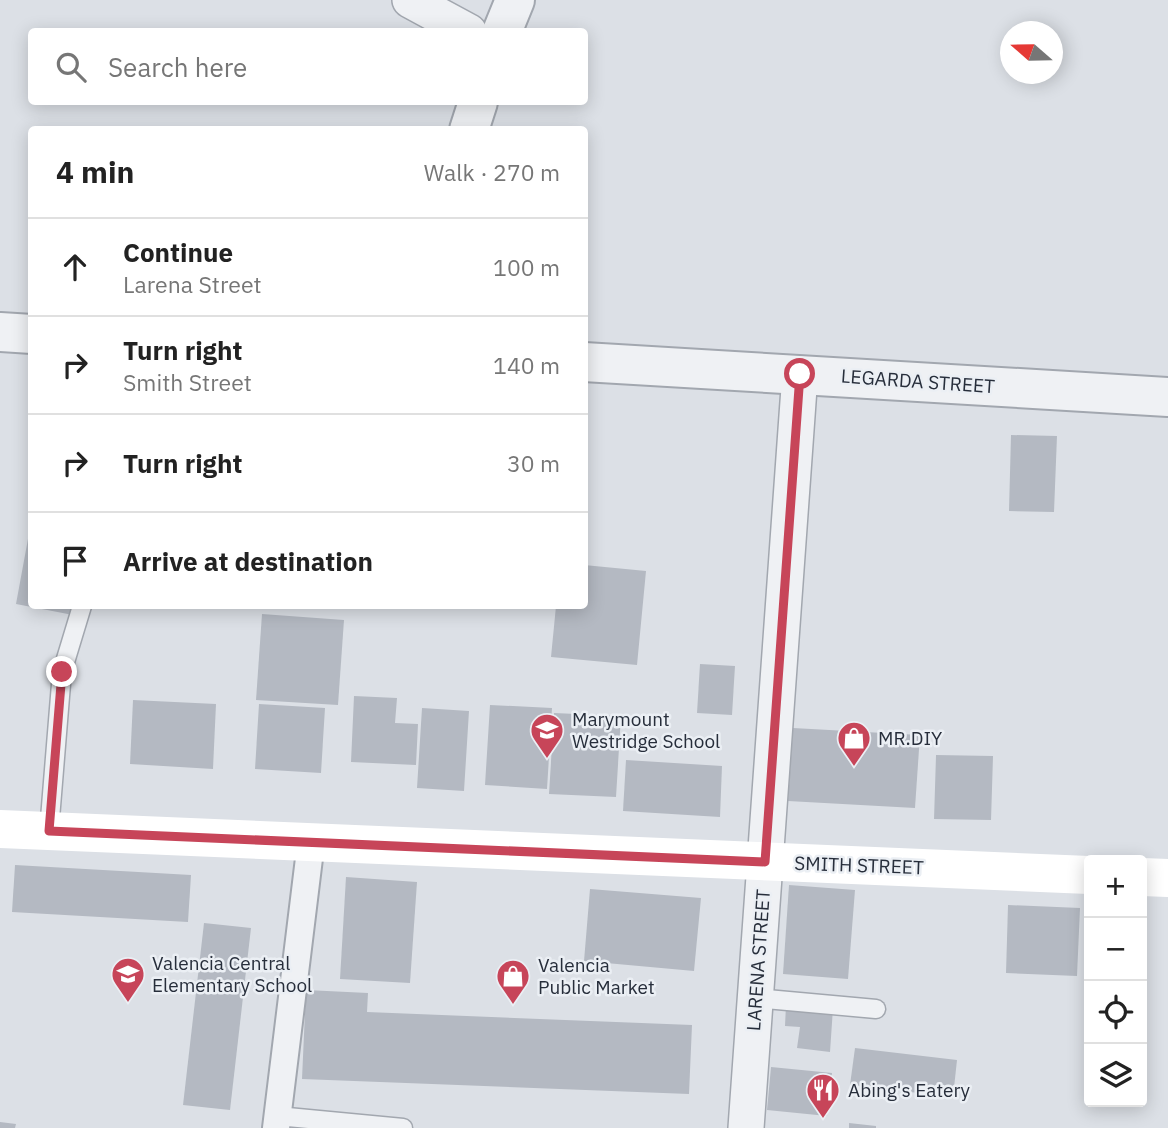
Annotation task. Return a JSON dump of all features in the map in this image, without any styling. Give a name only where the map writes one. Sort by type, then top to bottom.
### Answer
[{"type":"main road","name":"SMITH STREET","points":[[0,829],[1084,875]]},
{"type":"main road","points":[[1147,877],[1168,878]]},
{"type":"street","points":[[410,0],[462,28]]},
{"type":"street","points":[[504,28],[515,0]]},
{"type":"street","points":[[470,126],[477,105]]},
{"type":"street","points":[[0,332],[28,334]]},
{"type":"street","name":"LEGARDA STREET","points":[[588,362],[1168,397]]},
{"type":"street","name":"LARENA STREET","points":[[746,1128],[800,374]]},
{"type":"street","points":[[276,1122],[311,842]]},
{"type":"lane","points":[[49,831],[62,672],[81,609]]},
{"type":"lane","points":[[755,998],[876,1009]]},
{"type":"lane","points":[[276,1122],[403,1128]]},
{"type":"building","points":[[1011,435],[1057,436],[1054,512],[1009,511]]},
{"type":"building","points":[[28,539],[28,606],[16,604]]},
{"type":"building","points":[[588,565],[646,571],[637,665],[551,657],[556,609],[588,609]]},
{"type":"building","points":[[42,609],[74,609],[73,615]]},
{"type":"building","points":[[262,614],[344,620],[338,705],[256,700]]},
{"type":"building","points":[[700,664],[735,666],[732,715],[697,713]]},
{"type":"building","points":[[354,696],[397,698],[395,723],[418,724],[416,765],[351,762]]},
{"type":"building","points":[[133,700],[216,704],[213,769],[130,764]]},
{"type":"building","points":[[259,704],[325,708],[321,773],[255,769]]},
{"type":"building","points":[[490,705],[552,708],[547,789],[485,785]]},
{"type":"building","points":[[422,708],[469,711],[464,791],[417,788]]},
{"type":"building","points":[[554,713],[621,716],[616,797],[549,794]]},
{"type":"building","name":"MR.DIY","points":[[793,728],[920,735],[915,808],[788,801]]},
{"type":"building","points":[[936,755],[993,756],[991,820],[934,819]]},
{"type":"building","points":[[626,760],[722,766],[720,817],[623,811]]},
{"type":"building","points":[[15,865],[191,875],[188,922],[12,912]]},
{"type":"building","points":[[346,877],[417,882],[410,983],[340,979]]},
{"type":"building","points":[[789,885],[855,890],[848,979],[783,974]]},
{"type":"building","points":[[590,889],[701,898],[694,971],[584,961]]},
{"type":"building","points":[[1008,905],[1080,908],[1077,976],[1006,973]]},
{"type":"building","points":[[204,923],[251,928],[230,1110],[183,1105]]},
{"type":"building","points":[[306,990],[368,993],[367,1012],[692,1025],[689,1094],[302,1079]]},
{"type":"building","points":[[786,1005],[833,1008],[830,1052],[797,1048],[800,1027],[785,1026]]},
{"type":"building","points":[[855,1048],[957,1060],[953,1097],[850,1085]]},
{"type":"building","points":[[771,1067],[832,1073],[827,1116],[767,1110]]},
{"type":"building","points":[[0,1122],[16,1124],[15,1128],[0,1128]]},
{"type":"building","points":[[849,1123],[876,1126],[876,1128],[849,1128]]},
{"type":"place","name":"Marymount Westridge School","points":[[547,760]]},
{"type":"place","name":"MR.DIY","points":[[854,768]]},
{"type":"place","name":"Valencia Central Elementary School","points":[[128,1004]]},
{"type":"place","name":"Valencia Public Market","points":[[513,1006]]},
{"type":"place","name":"Abing's Eatery","points":[[823,1120]]},
{"type":"route","points":[[62,672],[49,831],[765,862],[800,374]]}]
